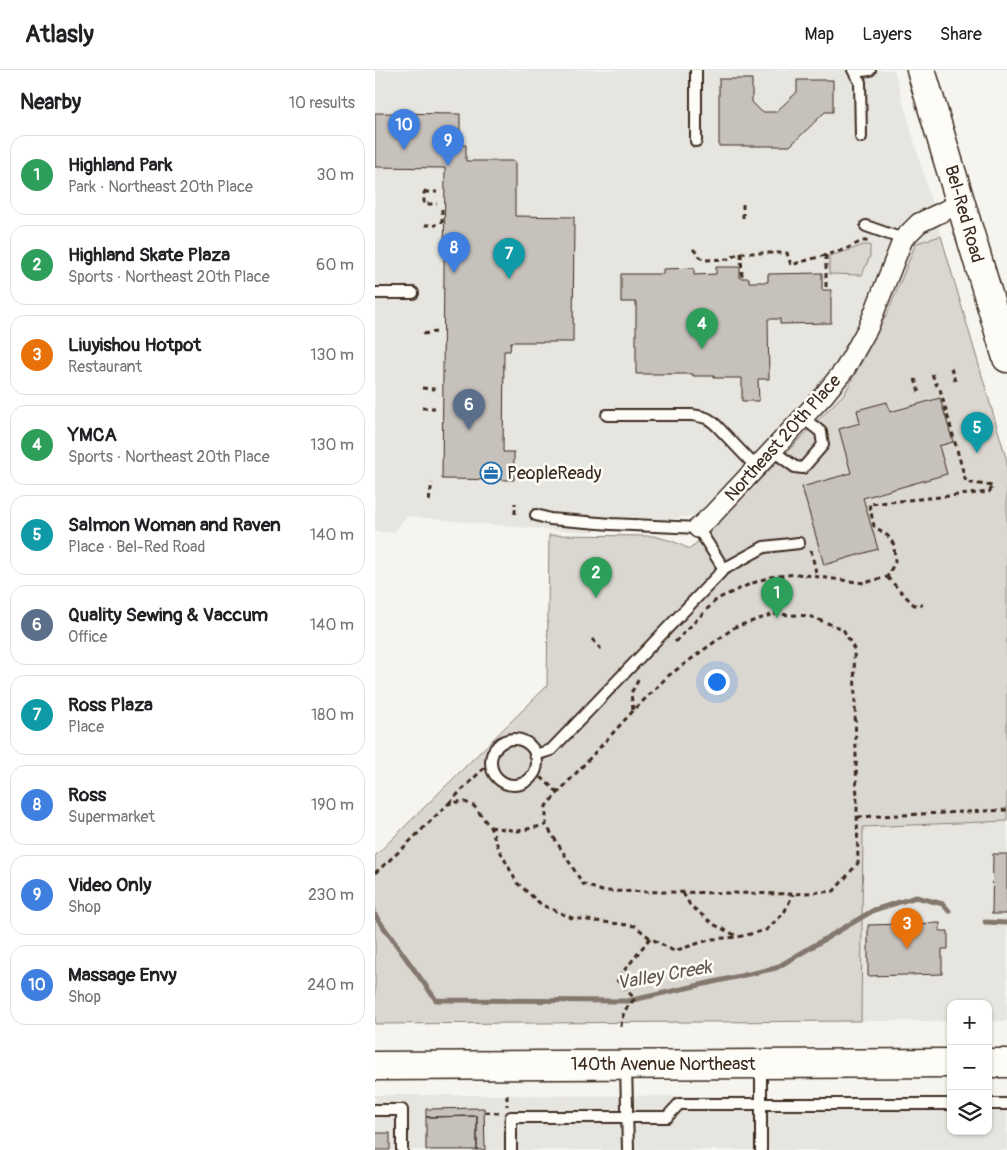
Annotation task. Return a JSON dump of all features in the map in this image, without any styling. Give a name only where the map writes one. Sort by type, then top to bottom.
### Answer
[{"type":"main road","name":"Bel-Red Road","points":[[921,70],[1007,358]]},
{"type":"main road","name":"140th Avenue Northeast","points":[[375,1066],[947,1063]]},
{"type":"main road","points":[[992,1063],[1007,1063]]},
{"type":"street","name":"Northeast 20th Place","points":[[698,528],[803,418],[845,369],[867,328],[903,239],[919,223],[961,203]]},
{"type":"lane","points":[[696,70],[696,142]]},
{"type":"lane","points":[[861,137],[860,82],[853,71],[870,70]]},
{"type":"lane","points":[[866,226],[903,239]]},
{"type":"lane","points":[[375,293],[413,293]]},
{"type":"lane","points":[[607,415],[692,415],[704,417],[717,426],[756,467]]},
{"type":"lane","points":[[772,450],[795,467],[803,468],[823,446],[821,432],[803,418]]},
{"type":"lane","points":[[536,515],[550,519],[611,524],[698,528],[724,568]]},
{"type":"lane","points":[[535,755],[551,750],[724,568],[764,547],[799,543]]},
{"type":"lane","points":[[505,740],[520,740],[533,748],[537,762],[536,770],[526,781],[512,785],[498,778],[491,765],[492,760],[499,744],[505,740]]},
{"type":"lane","points":[[761,1063],[761,1150]]},
{"type":"lane","points":[[627,1064],[628,1150]]},
{"type":"lane","points":[[511,1150],[511,1117],[667,1118],[679,1104],[947,1104]]},
{"type":"lane","points":[[992,1104],[1007,1104]]},
{"type":"lane","points":[[375,1110],[402,1110],[402,1150]]},
{"type":"path","points":[[437,192],[426,191],[424,204],[437,204]]},
{"type":"path","points":[[743,204],[743,218]]},
{"type":"path","points":[[442,223],[443,207]]},
{"type":"path","points":[[425,225],[437,225]]},
{"type":"path","points":[[693,249],[703,260],[729,260],[739,253],[787,253],[791,265],[846,249],[862,242],[877,241]]},
{"type":"path","points":[[741,253],[742,278]]},
{"type":"path","points":[[826,254],[826,290]]},
{"type":"path","points":[[423,334],[436,332]]},
{"type":"path","points":[[951,368],[955,381]]},
{"type":"path","points":[[671,646],[717,599],[770,577],[797,574],[864,582],[887,577],[895,562],[894,545],[888,536],[874,526],[869,504],[989,492],[993,486],[966,482],[938,388],[932,374]]},
{"type":"path","points":[[915,379],[919,392]]},
{"type":"path","points":[[422,388],[435,389]]},
{"type":"path","points":[[422,408],[435,408]]},
{"type":"path","points":[[429,501],[432,483]]},
{"type":"path","points":[[515,503],[515,514]]},
{"type":"path","points":[[811,550],[817,577]]},
{"type":"path","points":[[887,577],[913,605],[923,605]]},
{"type":"path","points":[[773,614],[809,616],[843,629],[854,649],[858,863],[834,891],[793,894],[602,891],[583,884],[545,825],[546,806],[633,711],[668,676],[735,627],[773,614]]},
{"type":"path","points":[[591,639],[601,649]]},
{"type":"path","points":[[633,711],[631,692],[639,679]]},
{"type":"path","points":[[375,873],[492,760]]},
{"type":"path","points":[[541,777],[558,793]]},
{"type":"path","points":[[448,804],[463,801],[474,806],[491,827],[499,849],[517,883],[542,905],[572,918],[635,926],[650,938],[674,952],[713,939],[738,937],[767,930],[784,913],[793,894]]},
{"type":"path","points":[[858,817],[1007,810]]},
{"type":"path","points":[[491,827],[518,830],[545,825]]},
{"type":"path","points":[[683,892],[690,905],[705,918],[738,937]]},
{"type":"path","points":[[621,1027],[622,1016],[627,1006],[635,1000],[616,979],[650,938]]},
{"type":"shaded area","points":[[375,70],[894,70],[941,236],[916,243],[889,310],[845,393],[730,510],[585,532],[406,516],[395,532],[375,532]]},
{"type":"shaded area","points":[[941,236],[1007,461],[1007,821],[863,827],[861,1021],[375,1024],[375,856],[547,686],[549,535],[654,536],[690,549],[845,393],[889,310],[916,243]]},
{"type":"shaded area","points":[[863,245],[870,245],[870,256],[862,275],[829,274],[829,256]]},
{"type":"shaded area","points":[[1007,821],[1007,1021],[992,1021],[992,1000],[947,1000],[947,1021],[861,1021],[863,827]]},
{"type":"shaded area","points":[[375,1095],[947,1098],[947,1135],[992,1135],[992,1099],[1007,1099],[1007,1150],[375,1150]]},
{"type":"building","points":[[719,79],[752,79],[752,102],[762,112],[776,112],[797,92],[797,80],[833,80],[833,112],[825,112],[790,146],[719,146]]},
{"type":"building","points":[[375,113],[460,114],[460,145],[466,145],[466,161],[515,161],[515,216],[574,217],[573,342],[511,342],[510,351],[504,351],[503,452],[514,452],[514,480],[442,479],[445,168],[375,167]]},
{"type":"building","points":[[716,267],[740,267],[740,278],[749,278],[749,282],[768,282],[768,274],[822,273],[822,290],[831,290],[831,323],[780,324],[780,319],[768,319],[769,379],[758,379],[759,401],[742,401],[742,378],[714,378],[714,376],[693,376],[693,374],[636,374],[636,302],[621,302],[621,274],[663,274],[663,269],[694,268],[694,275],[716,274]]},
{"type":"building","points":[[940,398],[953,442],[939,446],[947,474],[863,498],[878,549],[824,565],[802,487],[851,473],[839,429],[860,423],[857,410],[887,402],[890,412]]},
{"type":"building","points":[[993,854],[1007,854],[1007,914],[992,914]]},
{"type":"building","points":[[940,923],[940,931],[948,931],[948,949],[942,949],[942,974],[868,976],[868,925]]},
{"type":"building","points":[[484,1108],[485,1150],[477,1150],[477,1116],[426,1117],[426,1109]]},
{"type":"building","points":[[477,1116],[477,1150],[426,1150],[426,1117]]},
{"type":"building","points":[[375,1133],[390,1133],[390,1150],[375,1150]]},
{"type":"waterway","name":"Valley Creek","points":[[375,915],[436,1000],[628,1001],[776,968],[874,910],[916,897],[943,904],[949,911]]},
{"type":"waterway","name":"Valley Creek","points":[[985,922],[1007,923]]},
{"type":"place","name":"Massage Envy","points":[[404,150]]},
{"type":"place","name":"Video Only","points":[[448,166]]},
{"type":"place","name":"Ross","points":[[454,273]]},
{"type":"place","name":"Ross Plaza","points":[[509,279]]},
{"type":"place","name":"YMCA","points":[[702,349]]},
{"type":"place","name":"Quality Sewing & Vaccum","points":[[469,430]]},
{"type":"place","name":"Salmon Woman and Raven","points":[[977,453]]},
{"type":"place","name":"PeopleReady","points":[[491,473]]},
{"type":"place","name":"Highland Skate Plaza","points":[[596,598]]},
{"type":"place","name":"Highland Park","points":[[777,618]]},
{"type":"place","name":"Liuyishou Hotpot","points":[[907,949]]}]
